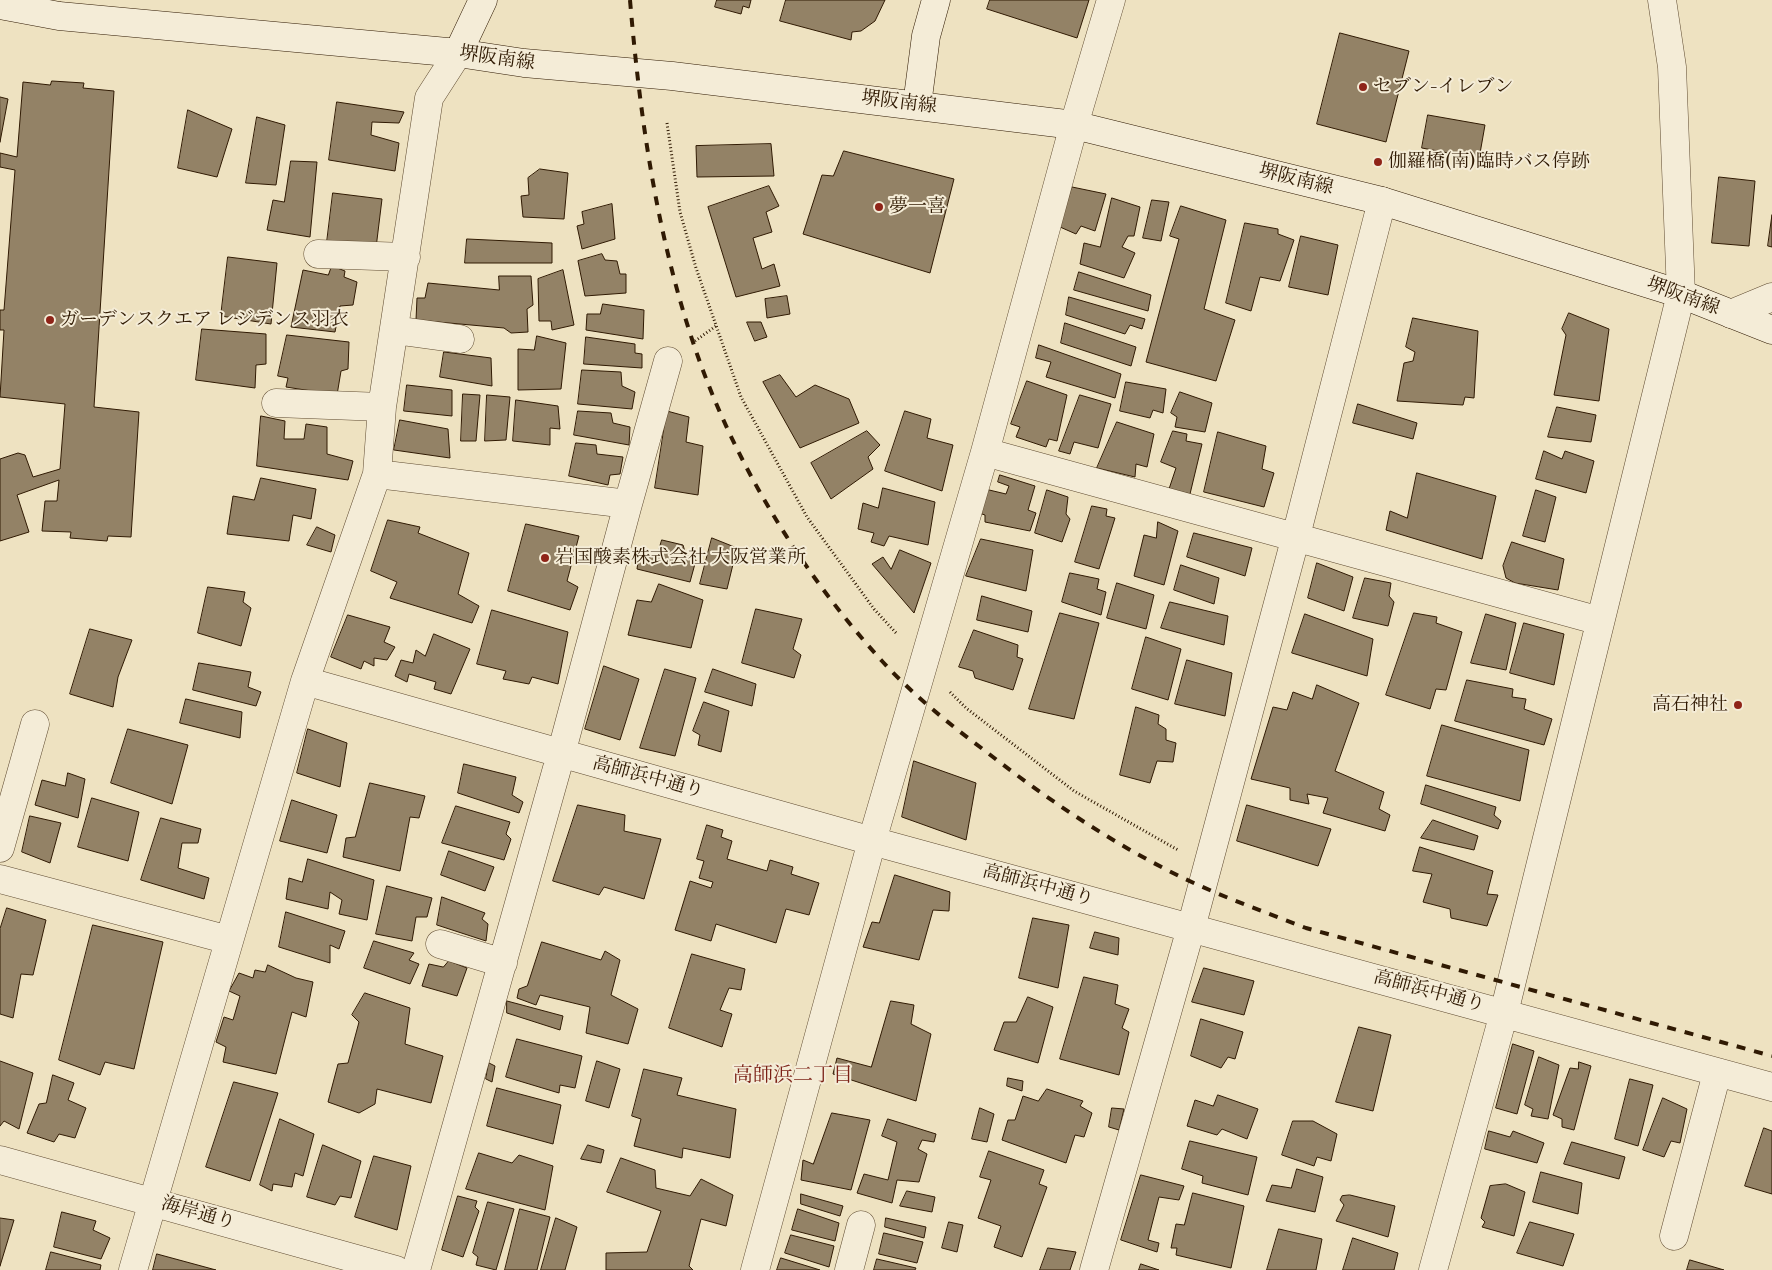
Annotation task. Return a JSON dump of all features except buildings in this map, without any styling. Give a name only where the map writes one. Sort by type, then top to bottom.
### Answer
[{"type":"street","points":[[133,1270],[304,681],[377,474],[382,408],[429,98],[458,53],[483,0]]},
{"type":"street","points":[[917,105],[926,36],[936,0]]},
{"type":"street","points":[[755,1270],[872,841],[985,452],[1074,125],[1112,0]]},
{"type":"street","points":[[1433,1270],[1504,1013],[1681,294],[1672,66],[1662,0]]},
{"type":"street","name":"堺阪南線","points":[[0,6],[60,8],[458,53],[524,63],[672,76],[1074,125],[1382,201],[1681,294],[1772,330]]},
{"type":"street","points":[[1094,1270],[1208,865],[1296,536],[1382,201]]},
{"type":"street","points":[[318,254],[406,257]]},
{"type":"street","points":[[1731,314],[1772,297]]},
{"type":"street","points":[[394,330],[460,338]]},
{"type":"street","points":[[416,1270],[561,754],[668,361]]},
{"type":"street","points":[[276,403],[382,408]]},
{"type":"street","points":[[985,452],[1600,621]]},
{"type":"street","points":[[377,474],[628,504]]},
{"type":"street","name":"高師浜中通り","points":[[304,681],[872,841],[1772,1087]]},
{"type":"street","points":[[0,848],[35,724]]},
{"type":"street","points":[[0,879],[229,940]]},
{"type":"street","points":[[440,944],[503,963]]},
{"type":"street","points":[[1674,1236],[1717,1073]]},
{"type":"street","name":"海岸通り","points":[[0,1160],[396,1270]]},
{"type":"street","points":[[849,1270],[861,1226]]},
{"type":"path","points":[[667,123],[680,212],[696,268],[741,397],[807,517],[874,608],[966,708],[1074,791],[1208,865]]},
{"type":"railway","points":[[630,0],[645,133],[661,221],[682,308],[712,393],[730,435],[751,475],[773,515],[798,554],[852,627],[918,697],[1007,767],[1076,817],[1150,861],[1223,896],[1306,928],[1772,1056]]},
{"type":"place","name":"セブン-イレブン","points":[[1363,87]]},
{"type":"place","name":"伽羅橋(南)臨時バス停跡","points":[[1378,162]]},
{"type":"place","name":"夢一喜","points":[[879,207]]},
{"type":"place","name":"ガーデンスクエア レジデンス羽衣","points":[[50,320]]},
{"type":"place","name":"岩国酸素株式会社 大阪営業所","points":[[545,558]]},
{"type":"place","name":"高石神社","points":[[1738,705]]},
{"type":"district","name":"高師浜二丁目","points":[[793,1076]]}]
